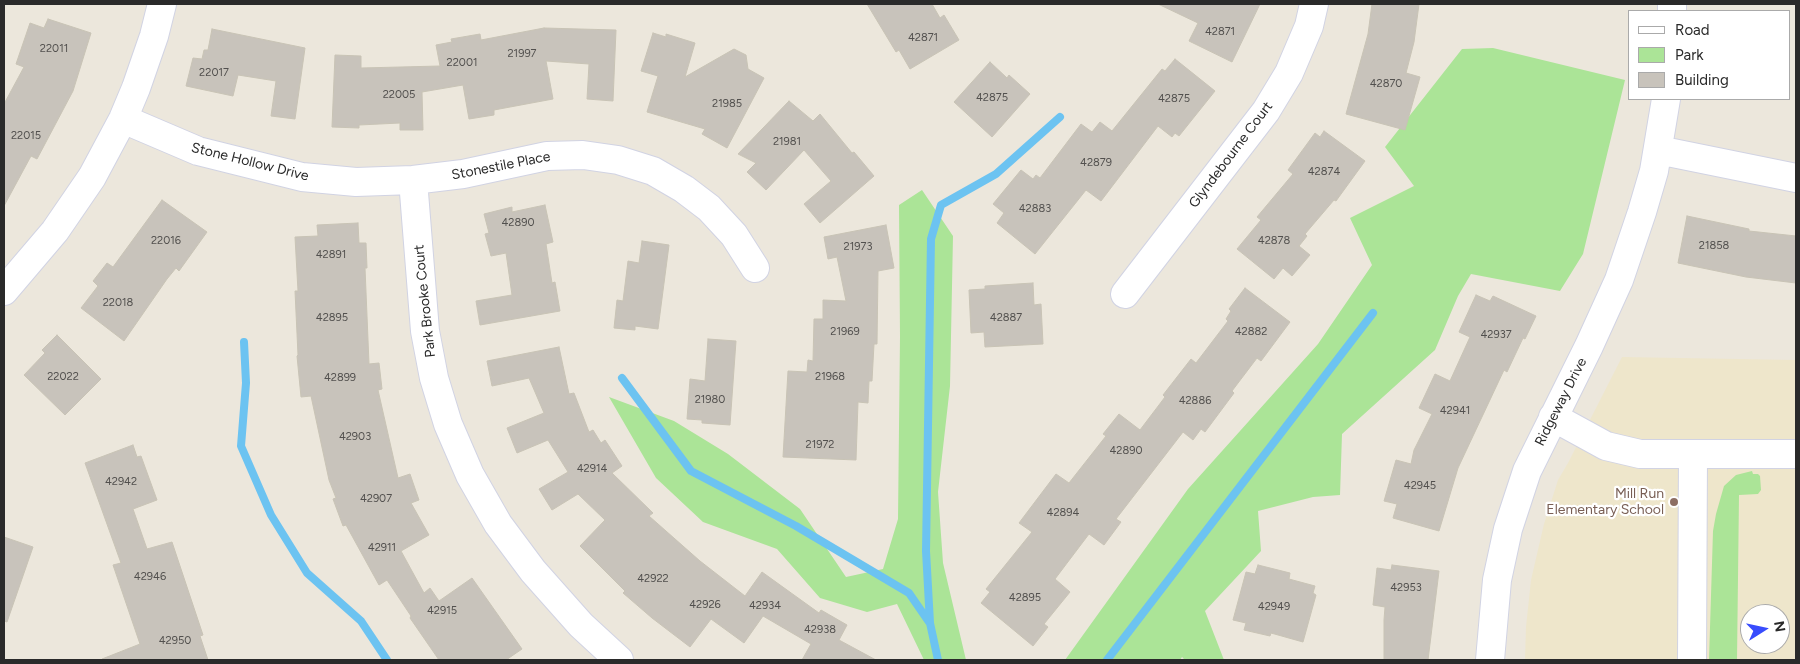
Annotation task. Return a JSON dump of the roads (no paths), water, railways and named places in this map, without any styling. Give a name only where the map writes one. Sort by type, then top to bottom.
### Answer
[{"type":"street","points":[[4,291],[55,231],[92,177],[123,119],[136,88],[154,36],[162,4]]},
{"type":"street","name":"Glyndebourne Court","points":[[1125,294],[1266,111],[1289,73],[1309,26],[1314,4]]},
{"type":"street","name":"Ridgeway Drive","points":[[1490,660],[1497,580],[1508,529],[1527,471],[1619,280],[1654,171],[1666,100]]},
{"type":"street","name":"Stone Hollow Drive","points":[[123,119],[198,151],[302,177],[356,182],[413,180]]},
{"type":"street","points":[[1658,150],[1796,178]]},
{"type":"street","name":"Stonestile Place","points":[[413,180],[464,174],[547,156],[583,155],[618,160],[653,171],[684,188],[710,208],[734,235],[755,268]]},
{"type":"street","name":"Park Brooke Court","points":[[413,180],[425,331],[434,378],[448,424],[470,475],[498,524],[533,571],[581,625],[619,660]]},
{"type":"street","points":[[1553,417],[1606,446],[1640,454],[1693,456],[1796,454]]},
{"type":"street","points":[[1692,660],[1693,456]]},
{"type":"waterway","points":[[938,660],[930,623],[926,551],[931,239],[941,205],[996,174],[1060,117]]},
{"type":"waterway","points":[[1107,660],[1373,313]]},
{"type":"waterway","points":[[244,342],[246,383],[241,446],[271,515],[307,573],[361,621],[387,660]]},
{"type":"waterway","points":[[622,378],[691,471],[796,526],[909,593],[929,622]]},
{"type":"place","name":"Mill Run Elementary School","points":[[1674,502]]}]
